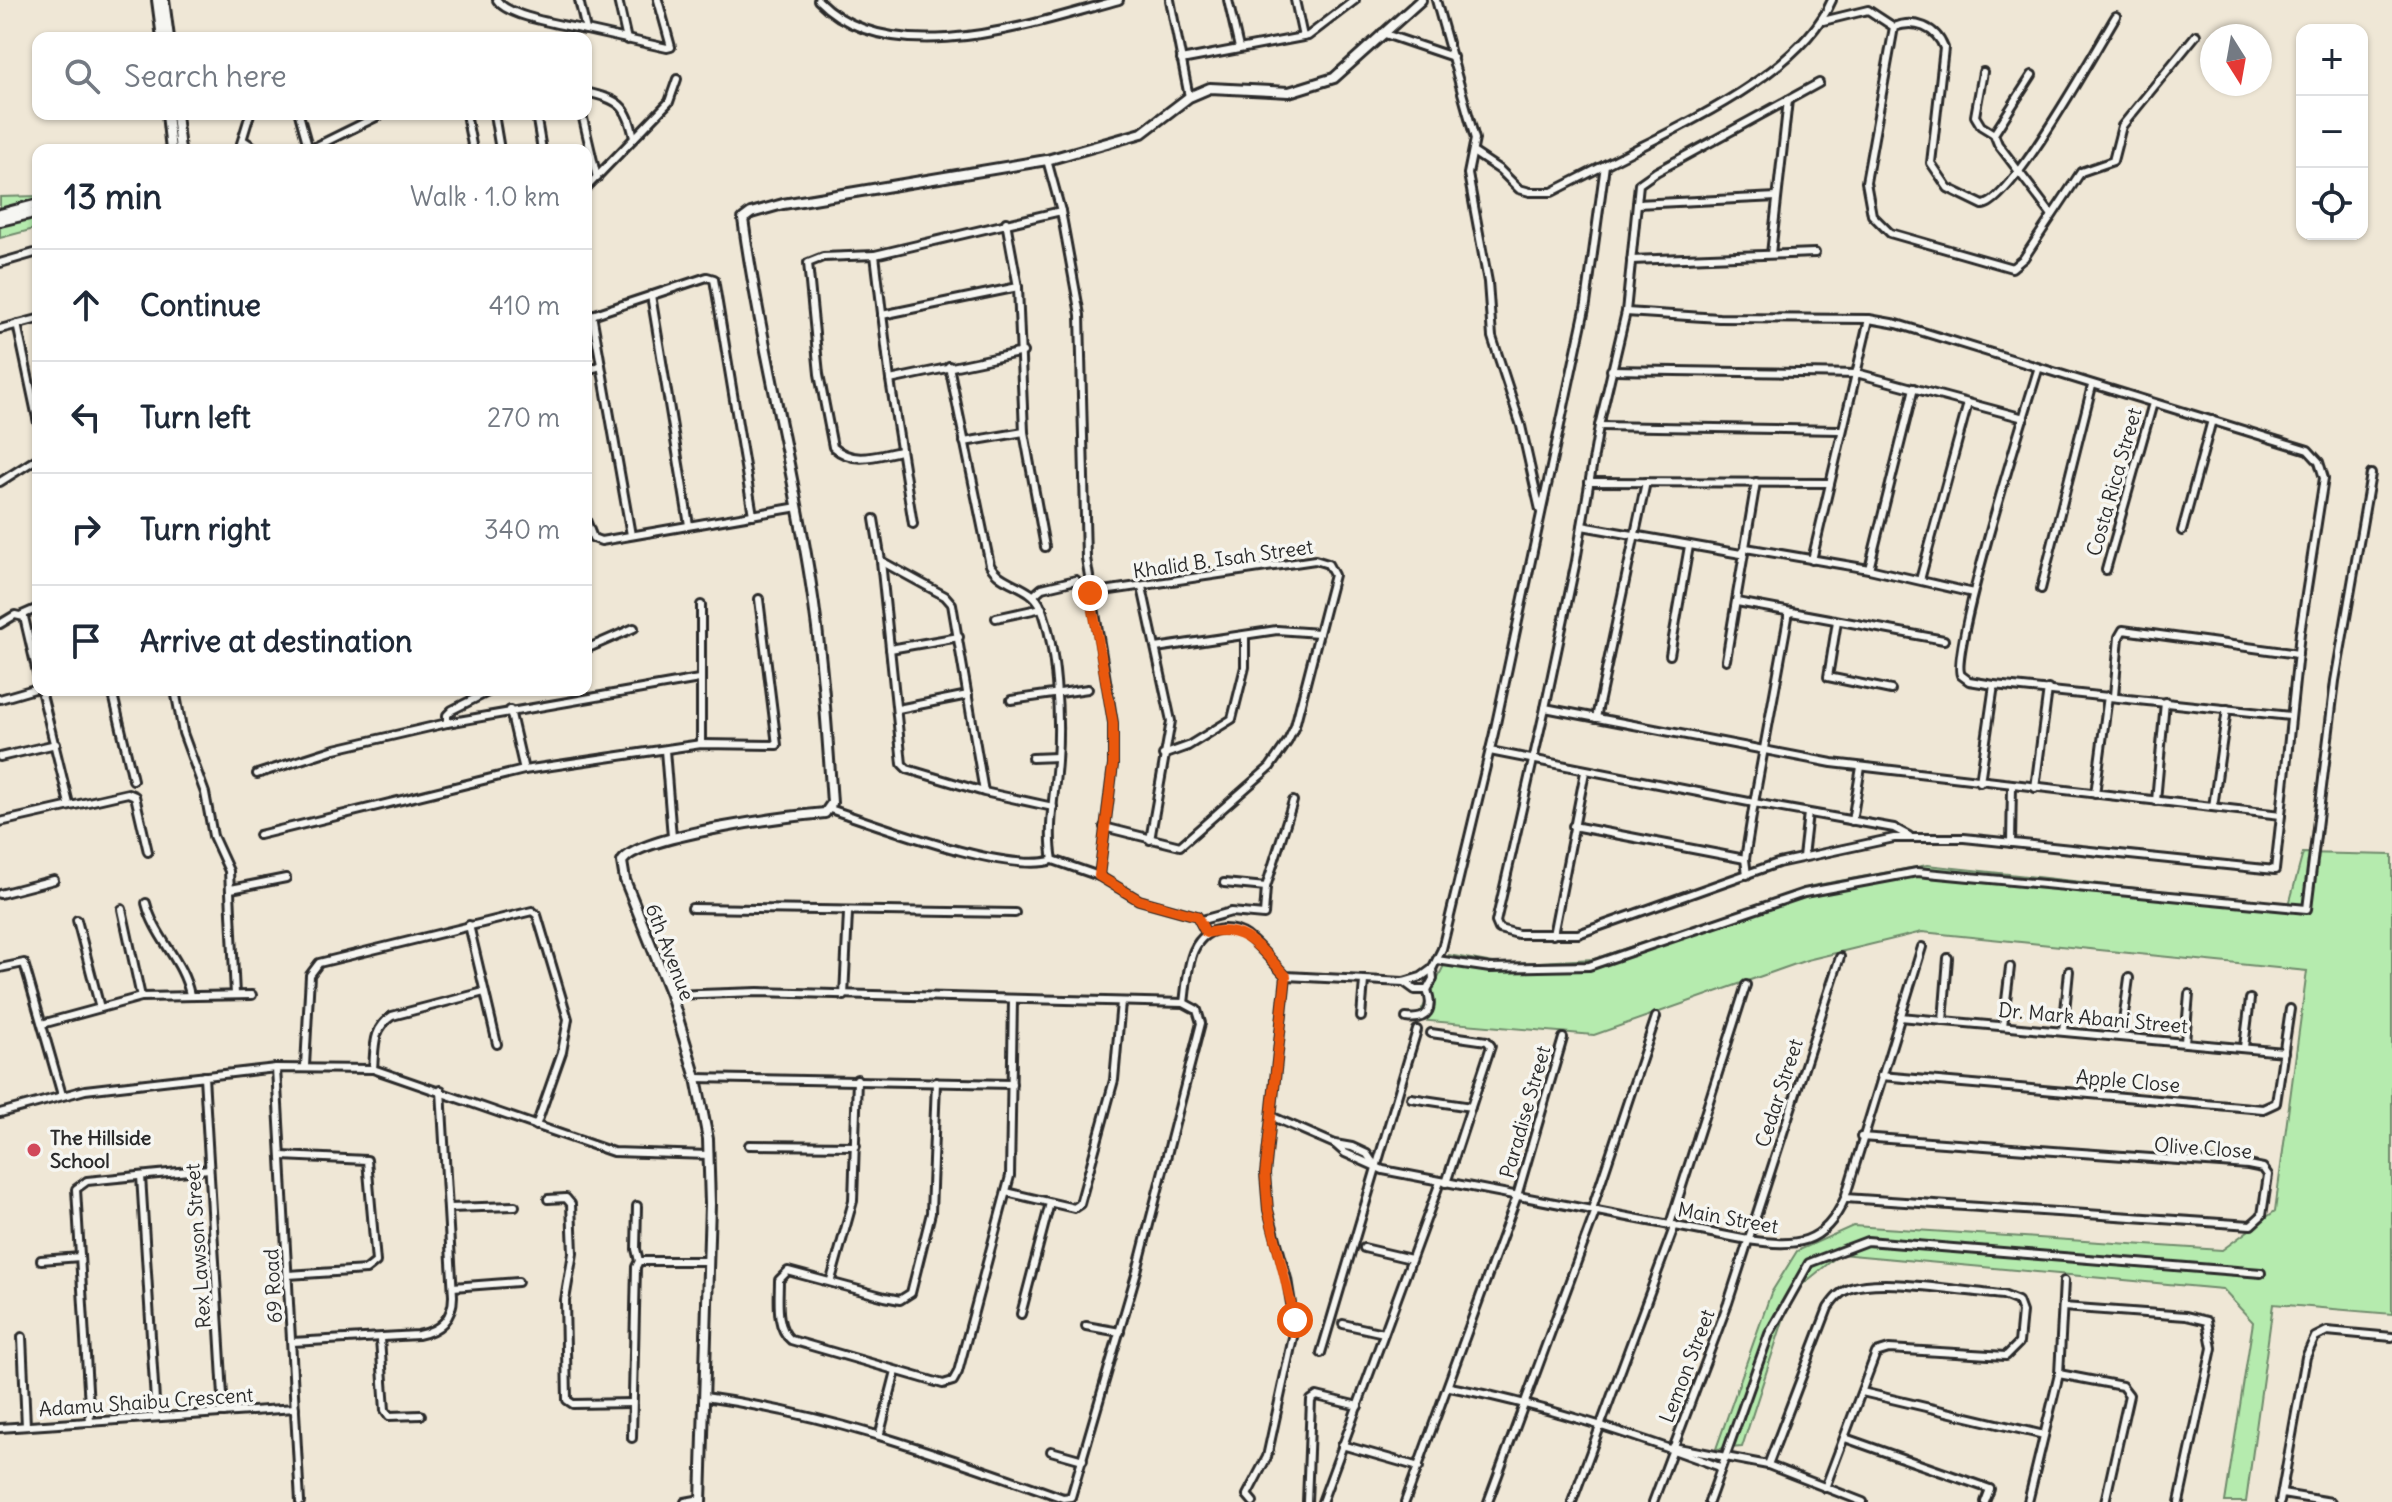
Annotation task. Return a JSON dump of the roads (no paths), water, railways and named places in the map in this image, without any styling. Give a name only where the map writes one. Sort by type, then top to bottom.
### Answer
[{"type":"street","points":[[157,0],[161,32]]},
{"type":"street","points":[[164,0],[168,32]]},
{"type":"street","points":[[497,0],[502,7],[514,12],[659,49],[671,47],[658,0]]},
{"type":"street","points":[[579,0],[586,30]]},
{"type":"street","points":[[618,0],[627,40]]},
{"type":"street","points":[[818,0],[839,16],[885,36],[910,39],[979,34],[1119,0]]},
{"type":"street","points":[[1170,0],[1189,97]]},
{"type":"street","points":[[1228,0],[1239,48]]},
{"type":"street","points":[[1295,0],[1303,37]]},
{"type":"street","points":[[1181,60],[1303,37],[1316,32],[1355,0]]},
{"type":"street","points":[[830,809],[822,656],[798,507],[755,304],[743,219],[751,213],[783,204],[1047,160],[1142,133],[1189,97],[1213,87],[1289,92],[1334,78],[1421,0]]},
{"type":"street","points":[[1436,0],[1475,139],[1468,174],[1488,282],[1492,337],[1521,426],[1541,514]]},
{"type":"street","points":[[1473,152],[1500,170],[1519,189],[1552,192],[1766,75],[1796,53],[1823,21],[1832,0]]},
{"type":"street","points":[[1823,21],[1868,10],[1894,27]]},
{"type":"street","points":[[1894,27],[1905,23],[1932,29],[1944,48],[1931,153],[1934,172],[1948,188],[1983,205],[1989,204],[2020,170],[2116,16]]},
{"type":"street","points":[[1894,27],[1866,182],[1868,202],[1881,227],[1890,233],[2012,268],[2024,258],[2081,172],[2113,161],[2122,126],[2196,35]]},
{"type":"street","points":[[1382,33],[1453,57]]},
{"type":"street","points":[[1983,72],[1975,116],[1981,126],[1994,134],[1998,144],[2051,214]]},
{"type":"street","points":[[1994,134],[2032,75]]},
{"type":"street","points":[[592,183],[669,102],[677,79]]},
{"type":"street","points":[[1626,312],[1719,318],[1869,319],[2032,365],[2038,370],[2308,450],[2323,470],[2317,540],[2290,716],[2275,870],[2011,843],[1911,837],[1803,857],[1578,934],[1505,933],[1496,922],[1545,708],[1599,426],[1626,312],[1639,184],[1644,178],[1819,83]]},
{"type":"street","points":[[592,94],[612,99],[621,107],[629,116],[634,138]]},
{"type":"street","points":[[1771,254],[1788,100]]},
{"type":"street","points":[[168,120],[170,144]]},
{"type":"street","points":[[177,120],[179,144]]},
{"type":"street","points":[[241,144],[248,120]]},
{"type":"street","points":[[301,120],[307,144]]},
{"type":"street","points":[[321,144],[370,120]]},
{"type":"street","points":[[467,120],[472,144]]},
{"type":"street","points":[[495,120],[499,144]]},
{"type":"street","points":[[537,120],[541,144]]},
{"type":"street","points":[[583,120],[589,144]]},
{"type":"street","points":[[243,140],[249,144]]},
{"type":"street","points":[[592,157],[597,178]]},
{"type":"street","points":[[1047,160],[1061,211],[1080,315],[1084,525],[1090,593],[1113,723],[1113,765],[1099,876]]},
{"type":"street","points":[[1184,1003],[1191,955],[1206,933],[1229,929],[1243,933],[1286,976],[1404,982],[1421,977],[1432,969],[1437,960],[1450,923],[1490,751],[1586,304],[1605,165]]},
{"type":"street","points":[[1637,204],[1777,197]]},
{"type":"street","points":[[0,214],[32,206]]},
{"type":"street","points":[[900,451],[860,459],[841,454],[833,447],[819,374],[808,263],[823,257],[875,255],[1061,211]]},
{"type":"street","points":[[0,221],[32,213]]},
{"type":"street","points":[[1006,222],[1018,287],[1024,432],[1045,547]]},
{"type":"street","points":[[1631,260],[1815,253]]},
{"type":"street","points":[[0,263],[32,254]]},
{"type":"street","points":[[875,255],[900,451],[913,524]]},
{"type":"street","points":[[592,315],[707,277],[714,279],[753,515]]},
{"type":"street","points":[[882,315],[1018,287]]},
{"type":"street","points":[[651,295],[689,525]]},
{"type":"street","points":[[1812,560],[1840,430],[1869,319]]},
{"type":"street","points":[[0,329],[32,320]]},
{"type":"street","points":[[17,324],[32,379]]},
{"type":"street","points":[[592,328],[631,535]]},
{"type":"street","points":[[890,380],[1023,352]]},
{"type":"street","points":[[592,368],[601,366]]},
{"type":"street","points":[[949,366],[990,565],[1002,579],[1034,595],[1042,608],[1056,694],[1053,860],[1099,876],[1139,900],[1202,920],[1231,912],[1261,916],[1266,912],[1266,887],[1293,801]]},
{"type":"street","points":[[1611,370],[1855,374],[2024,418]]},
{"type":"street","points":[[2038,370],[1973,593],[1958,669],[1969,681],[1994,685],[2290,716]]},
{"type":"street","points":[[2041,589],[2092,386]]},
{"type":"street","points":[[1869,569],[1914,388]]},
{"type":"street","points":[[1920,580],[1968,403]]},
{"type":"street","name":"Costa Rica Street","points":[[2106,570],[2153,403]]},
{"type":"street","points":[[2182,531],[2212,420]]},
{"type":"street","points":[[1599,426],[1840,430]]},
{"type":"street","points":[[964,442],[1024,432]]},
{"type":"street","points":[[0,482],[32,462]]},
{"type":"street","points":[[1437,960],[1490,968],[1589,966],[1804,893],[1917,872],[2307,909],[2335,681],[2371,474]]},
{"type":"street","points":[[1589,482],[1828,483]]},
{"type":"street","points":[[1596,718],[1646,482]]},
{"type":"street","points":[[1726,660],[1756,482]]},
{"type":"street","points":[[592,531],[597,541],[798,507]]},
{"type":"street","points":[[874,519],[898,709],[901,757],[907,769],[984,792],[1053,807]]},
{"type":"street","points":[[1582,526],[1741,554],[1746,548]]},
{"type":"street","points":[[1670,655],[1689,546]]},
{"type":"street","points":[[1746,548],[1869,569],[1973,593]]},
{"type":"street","points":[[881,561],[949,599],[959,637],[984,792]]},
{"type":"street","name":"Khalid B. Isah Street","points":[[1090,593],[1323,561],[1334,575],[1295,726],[1281,754],[1186,844],[1172,845],[1104,827]]},
{"type":"street","points":[[1034,595],[1042,588],[1076,580]]},
{"type":"street","points":[[1142,587],[1171,721],[1150,840]]},
{"type":"street","points":[[259,835],[524,770],[701,744],[777,745],[759,599]]},
{"type":"street","points":[[1737,602],[1944,640]]},
{"type":"street","points":[[701,605],[701,744]]},
{"type":"street","points":[[996,618],[1042,608]]},
{"type":"street","points":[[0,624],[15,615],[32,611]]},
{"type":"street","points":[[1747,875],[1745,859],[1789,612]]},
{"type":"street","points":[[22,615],[32,654]]},
{"type":"street","points":[[1837,621],[1828,677],[1891,690]]},
{"type":"street","points":[[592,646],[634,628]]},
{"type":"street","points":[[1156,648],[1277,630],[1319,633]]},
{"type":"street","points":[[2095,794],[2119,637],[2123,630],[2298,654]]},
{"type":"street","points":[[1163,755],[1188,746],[1232,719],[1245,667],[1245,635]]},
{"type":"street","points":[[890,649],[959,637]]},
{"type":"street","points":[[257,774],[335,749],[447,723],[699,679]]},
{"type":"street","points":[[1980,782],[1994,685]]},
{"type":"street","points":[[1011,700],[1088,689]]},
{"type":"street","points":[[2035,788],[2048,689]]},
{"type":"street","points":[[0,699],[32,691]]},
{"type":"street","points":[[898,709],[968,695]]},
{"type":"street","points":[[42,696],[69,804]]},
{"type":"street","points":[[113,696],[133,780]]},
{"type":"street","points":[[176,696],[183,733],[205,793],[213,836],[229,871],[235,995]]},
{"type":"street","points":[[447,723],[452,710],[480,696]]},
{"type":"street","points":[[2156,801],[2165,702]]},
{"type":"street","points":[[1545,708],[1861,767],[2281,815]]},
{"type":"street","points":[[2213,807],[2227,709]]},
{"type":"street","points":[[510,710],[524,770]]},
{"type":"street","points":[[0,757],[56,744]]},
{"type":"street","points":[[665,750],[672,837]]},
{"type":"street","points":[[1490,751],[1585,772],[1894,828],[1911,837]]},
{"type":"street","points":[[1032,758],[1057,757]]},
{"type":"street","points":[[1852,821],[1861,767]]},
{"type":"street","points":[[1553,935],[1585,772]]},
{"type":"street","points":[[2011,843],[2012,786]]},
{"type":"street","points":[[0,822],[123,792],[135,796],[148,852]]},
{"type":"street","name":"6th Avenue","points":[[701,1501],[709,1155],[696,1078],[671,995],[625,880],[622,862],[631,852],[672,837],[830,809],[968,852],[1037,865],[1053,860]]},
{"type":"street","points":[[1803,857],[1808,813]]},
{"type":"street","points":[[1573,826],[1745,859]]},
{"type":"street","points":[[231,889],[286,878]]},
{"type":"street","points":[[0,894],[54,880]]},
{"type":"street","points":[[1224,883],[1266,887]]},
{"type":"street","points":[[146,903],[159,937],[185,973],[190,995]]},
{"type":"street","points":[[692,908],[848,913],[1015,913]]},
{"type":"street","points":[[122,909],[141,997]]},
{"type":"street","points":[[305,1066],[314,967],[319,963],[526,911],[537,915],[568,1019],[562,1052],[536,1126]]},
{"type":"street","points":[[844,996],[848,913]]},
{"type":"street","points":[[77,920],[100,1008]]},
{"type":"street","points":[[1202,920],[1206,933]]},
{"type":"street","points":[[469,925],[497,1044]]},
{"type":"street","name":"Main Street","points":[[1273,1117],[1335,1144],[1367,1154],[1375,1168],[1748,1240],[1783,1245],[1803,1242],[1835,1221],[1845,1198],[1861,1137],[1922,947]]},
{"type":"street","name":"Cedar Street","points":[[1748,1240],[1840,957]]},
{"type":"street","points":[[1943,1021],[1948,958]]},
{"type":"street","points":[[0,968],[24,963],[62,1095]]},
{"type":"street","points":[[2003,1026],[2010,967]]},
{"type":"street","points":[[1406,1018],[1417,1020],[1429,1013],[1432,1004],[1427,990],[1433,979],[1432,969]]},
{"type":"street","points":[[2063,1031],[2069,971]]},
{"type":"street","points":[[1238,1502],[1246,1498],[1267,1457],[1295,1328],[1287,1279],[1265,1194],[1286,976]]},
{"type":"street","points":[[2121,1036],[2129,978]]},
{"type":"street","points":[[1361,1017],[1364,981]]},
{"type":"street","points":[[1404,982],[1415,990],[1427,990]]},
{"type":"street","points":[[1572,1502],[1672,1224],[1746,985]]},
{"type":"street","points":[[373,1069],[376,1033],[381,1023],[392,1016],[484,992]]},
{"type":"street","points":[[671,995],[758,992],[1184,1003],[1194,1006],[1200,1016],[1199,1042],[1074,1494],[1063,1498],[880,1433],[787,1410],[705,1397]]},
{"type":"street","points":[[2185,1042],[2189,994]]},
{"type":"street","points":[[42,1024],[141,997],[252,995]]},
{"type":"street","points":[[2244,1047],[2250,999]]},
{"type":"street","points":[[936,1082],[931,1213],[911,1293],[900,1300],[793,1271],[781,1275],[779,1304],[786,1336],[943,1384],[956,1377],[1006,1192],[1013,1141],[1013,1000]]},
{"type":"street","points":[[1006,1192],[1074,1208],[1080,1204],[1114,1080],[1121,1002]]},
{"type":"street","name":"Apple Close","points":[[1881,1076],[2263,1109],[2276,1103],[2290,1009]]},
{"type":"street","points":[[1488,1502],[1594,1210],[1656,1017]]},
{"type":"street","name":"Dr. Mark Abani Street","points":[[1900,1017],[2284,1052]]},
{"type":"street","points":[[1321,1353],[1417,1030]]},
{"type":"street","points":[[1322,1502],[1411,1259],[1471,1107],[1490,1043],[1431,1033]]},
{"type":"street","name":"Paradise Street","points":[[1405,1502],[1450,1387],[1517,1196],[1563,1038]]},
{"type":"street","points":[[0,1113],[62,1095],[204,1076],[305,1066],[373,1069],[613,1152],[709,1155]]},
{"type":"street","name":"69 Road","points":[[276,1068],[300,1502]]},
{"type":"street","name":"Rex Lawson Street","points":[[204,1076],[224,1413]]},
{"type":"street","points":[[696,1078],[1012,1084]]},
{"type":"street","points":[[831,1280],[853,1201],[857,1079]]},
{"type":"street","points":[[292,1342],[380,1339],[436,1330],[451,1310],[453,1287],[441,1090]]},
{"type":"street","points":[[1411,1098],[1471,1107]]},
{"type":"street","name":"Olive Close","points":[[1845,1198],[2251,1225],[2262,1215],[2268,1175],[2263,1168],[2248,1165],[1861,1137]]},
{"type":"street","points":[[749,1145],[856,1146]]},
{"type":"street","points":[[282,1156],[367,1160],[370,1166],[376,1262],[366,1270],[288,1275]]},
{"type":"street","points":[[90,1422],[76,1189],[87,1181],[209,1169]]},
{"type":"street","points":[[141,1176],[156,1417]]},
{"type":"street","points":[[548,1199],[566,1198],[571,1204],[573,1253],[565,1300],[567,1400],[573,1404],[632,1403]]},
{"type":"street","points":[[1021,1314],[1050,1203]]},
{"type":"street","points":[[449,1208],[515,1206]]},
{"type":"street","points":[[632,1438],[636,1267],[639,1261],[636,1249],[637,1206]]},
{"type":"street","name":"Lemon Street","points":[[1653,1502],[1748,1240]]},
{"type":"street","points":[[1709,1502],[1769,1334],[1809,1263],[1867,1241],[2261,1273]]},
{"type":"street","points":[[1364,1248],[1411,1259]]},
{"type":"street","points":[[41,1260],[80,1257]]},
{"type":"street","points":[[639,1261],[708,1261]]},
{"type":"street","points":[[2028,1502],[2059,1374],[2064,1281]]},
{"type":"street","points":[[453,1287],[518,1282]]},
{"type":"street","points":[[1768,1465],[1828,1308],[1840,1293],[1857,1286],[1901,1286],[2003,1295],[2018,1301],[2022,1312],[2019,1343],[2011,1354],[2001,1357],[1881,1351],[1873,1359],[1825,1488]]},
{"type":"street","points":[[2063,1307],[2186,1316],[2207,1321],[2212,1348],[2179,1502]]},
{"type":"street","points":[[1343,1324],[1384,1333]]},
{"type":"street","points":[[1086,1326],[1120,1332]]},
{"type":"street","points":[[2331,1502],[2281,1498],[2306,1357],[2315,1337],[2327,1331],[2392,1337]]},
{"type":"street","points":[[22,1337],[26,1426]]},
{"type":"street","points":[[380,1339],[386,1413],[421,1415]]},
{"type":"street","points":[[880,1433],[896,1371]]},
{"type":"street","points":[[2059,1374],[2122,1386],[2129,1395],[2105,1502]]},
{"type":"street","points":[[1450,1387],[1525,1402],[1673,1447],[1723,1458],[1736,1456],[1768,1465],[1863,1502]]},
{"type":"street","points":[[1862,1392],[2044,1435]]},
{"type":"street","points":[[1307,1502],[1311,1400],[1317,1396],[1358,1406]]},
{"type":"street","name":"Adamu Shaibu Crescent","points":[[0,1428],[295,1408]]},
{"type":"street","points":[[1845,1438],[1990,1489],[1985,1502]]},
{"type":"street","points":[[1342,1445],[1419,1467]]},
{"type":"street","points":[[1673,1447],[1720,1467]]},
{"type":"street","points":[[1051,1451],[1083,1460]]},
{"type":"street","points":[[1246,1498],[1253,1502]]},
{"type":"street","points":[[685,1502],[701,1501]]},
{"type":"place","name":"The Hillside School","points":[[34,1150]]}]
